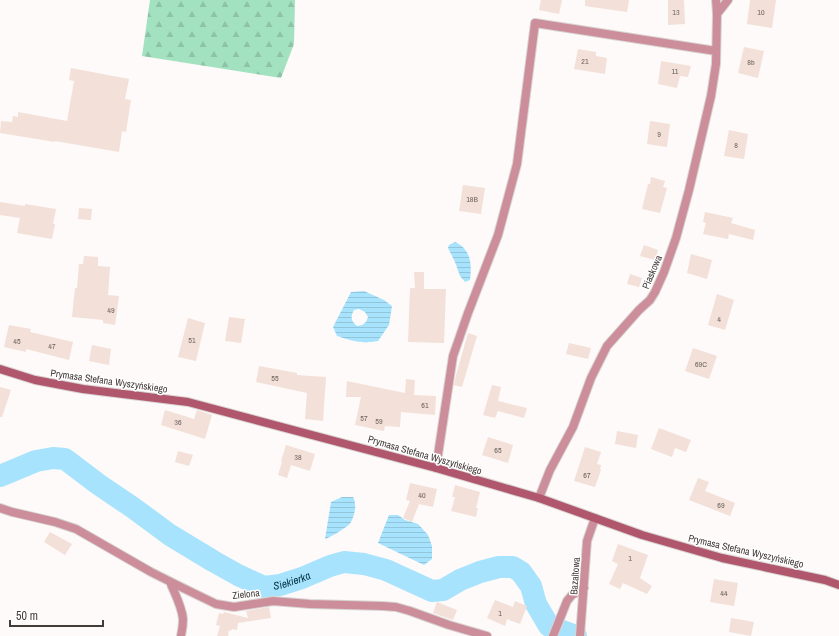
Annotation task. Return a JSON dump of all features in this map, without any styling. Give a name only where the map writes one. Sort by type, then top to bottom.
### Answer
[{"type":"main road","name":"Prymasa Stefana Wyszyńskiego","points":[[0,369],[35,380],[76,388],[188,402],[436,468],[539,498],[642,535],[722,558],[825,580],[839,585]]},
{"type":"street","name":"Piaskowa","points":[[539,498],[550,470],[573,427],[591,378],[607,346],[639,310],[650,300],[664,272],[676,238],[699,148],[710,96],[716,64],[716,0]]},
{"type":"street","points":[[717,14],[728,0]]},
{"type":"street","points":[[436,468],[453,356],[498,235],[517,164],[535,23],[716,51]]},
{"type":"street","name":"Zielona","points":[[0,508],[76,529],[170,582],[216,604],[240,606],[273,601],[310,604],[382,606],[410,611],[449,625],[487,636]]},
{"type":"street","name":"Bazaltowa","points":[[580,636],[587,541],[595,518]]},
{"type":"street","points":[[170,582],[180,607],[183,620],[181,636]]},
{"type":"street","points":[[553,636],[567,601],[572,595],[584,588]]},
{"type":"green space","points":[[150,0],[295,0],[294,44],[281,78],[142,56]]},
{"type":"water","points":[[455,242],[464,249],[469,258],[471,268],[470,280],[465,282],[460,276],[448,248],[449,245]]},
{"type":"water","points":[[364,291],[384,300],[392,306],[389,325],[378,341],[357,342],[337,336],[333,327],[351,292]],"holes":[[[359,309],[365,312],[368,317],[366,322],[357,326],[352,319],[354,310]]]},
{"type":"water","points":[[342,497],[353,497],[354,500],[354,512],[350,524],[325,539],[331,502]]},
{"type":"water","points":[[389,515],[398,515],[405,520],[418,524],[428,535],[432,546],[432,559],[424,565],[378,543]]},
{"type":"building","points":[[541,0],[562,0],[559,14],[539,10]]},
{"type":"building","points":[[585,0],[629,0],[627,12],[585,6]]},
{"type":"building","points":[[668,0],[684,0],[685,24],[668,25]]},
{"type":"building","points":[[750,0],[776,0],[772,28],[747,24]]},
{"type":"building","points":[[744,47],[764,51],[758,78],[738,73]]},
{"type":"building","points":[[578,49],[596,52],[596,56],[607,58],[605,74],[574,69]]},
{"type":"building","points":[[661,61],[691,66],[688,77],[680,76],[677,88],[658,84]]},
{"type":"building","points":[[71,68],[129,79],[125,99],[131,100],[126,132],[122,131],[119,152],[0,133],[1,121],[12,122],[13,116],[18,117],[18,112],[67,121],[74,81],[69,80]]},
{"type":"building","points":[[650,121],[670,124],[667,147],[647,144]]},
{"type":"building","points":[[729,130],[748,134],[744,159],[724,156]]},
{"type":"building","points":[[651,177],[665,181],[663,187],[667,188],[660,213],[642,209]]},
{"type":"building","points":[[463,185],[485,188],[481,214],[459,211]]},
{"type":"building","points":[[0,202],[56,209],[52,239],[17,233],[20,218],[0,215]]},
{"type":"building","points":[[79,208],[92,209],[91,220],[78,219]]},
{"type":"building","points":[[705,212],[733,218],[731,223],[755,230],[753,240],[729,234],[728,239],[703,234],[706,223],[703,222]]},
{"type":"building","points":[[644,245],[658,250],[655,260],[640,256]]},
{"type":"building","points":[[691,254],[712,260],[707,279],[687,273]]},
{"type":"building","points":[[84,256],[98,257],[98,266],[110,267],[108,295],[119,296],[115,325],[103,323],[103,320],[72,317],[79,264],[83,264]]},
{"type":"building","points":[[414,272],[424,272],[424,289],[446,289],[444,343],[408,342],[410,288],[415,288]]},
{"type":"building","points":[[630,274],[642,278],[639,287],[627,284]]},
{"type":"building","points":[[717,294],[734,300],[725,330],[708,325]]},
{"type":"building","points":[[229,317],[245,319],[241,343],[225,341]]},
{"type":"building","points":[[188,318],[205,323],[196,361],[178,357]]},
{"type":"building","points":[[9,325],[31,329],[30,332],[73,342],[69,360],[26,349],[26,352],[4,347]]},
{"type":"building","points":[[468,333],[477,336],[462,387],[454,385]]},
{"type":"building","points":[[569,343],[591,348],[588,359],[566,354]]},
{"type":"building","points":[[92,345],[111,349],[109,365],[89,361]]},
{"type":"building","points":[[693,348],[717,356],[709,379],[685,371]]},
{"type":"building","points":[[259,366],[297,373],[297,375],[326,377],[323,421],[305,419],[307,393],[256,382]]},
{"type":"building","points":[[406,379],[415,380],[414,395],[436,396],[435,415],[401,412],[400,427],[385,426],[384,431],[355,425],[361,397],[346,397],[347,381],[405,393]]},
{"type":"building","points":[[492,385],[501,387],[498,401],[527,408],[524,418],[498,411],[495,418],[483,415]]},
{"type":"building","points":[[0,387],[11,390],[2,417],[0,417]]},
{"type":"building","points":[[165,410],[194,419],[197,410],[212,415],[205,439],[161,425]]},
{"type":"building","points":[[659,428],[691,440],[686,452],[675,448],[672,457],[651,449]]},
{"type":"building","points":[[617,431],[638,435],[636,448],[615,444]]},
{"type":"building","points":[[488,437],[513,445],[508,463],[482,455]]},
{"type":"building","points":[[286,445],[315,454],[310,471],[291,465],[287,478],[278,475]]},
{"type":"building","points":[[585,447],[601,452],[597,464],[601,465],[601,470],[595,487],[574,481]]},
{"type":"building","points":[[178,451],[193,455],[189,466],[175,462]]},
{"type":"building","points":[[698,478],[709,482],[705,491],[735,503],[730,516],[689,500]]},
{"type":"building","points":[[410,483],[437,489],[433,507],[419,504],[412,522],[403,518],[410,501],[406,500]]},
{"type":"building","points":[[455,485],[480,492],[476,508],[478,508],[476,517],[451,511],[455,497],[452,497]]},
{"type":"building","points":[[50,532],[72,544],[65,555],[44,542]]},
{"type":"building","points":[[618,544],[648,555],[640,578],[652,586],[647,594],[623,583],[620,589],[609,584],[618,564],[612,561]]},
{"type":"building","points":[[714,579],[738,583],[734,606],[710,602]]},
{"type":"building","points":[[495,600],[513,607],[515,601],[527,606],[520,624],[507,619],[505,626],[487,618]]},
{"type":"building","points":[[437,602],[457,610],[453,620],[433,613]]},
{"type":"building","points":[[269,607],[271,618],[238,623],[237,630],[229,630],[228,636],[217,636],[220,626],[216,625],[219,613],[223,614],[224,612],[248,618],[246,611]]},
{"type":"building","points":[[731,618],[754,622],[751,636],[729,632]]},
{"type":"waterway","name":"Siekierka","points":[[0,476],[36,461],[53,458],[65,459],[170,535],[238,575],[264,587],[280,585],[344,562],[364,564],[386,570],[432,591],[443,590],[460,580],[480,572],[499,567],[513,567],[521,572],[531,586],[536,604],[549,626],[576,636]]}]
